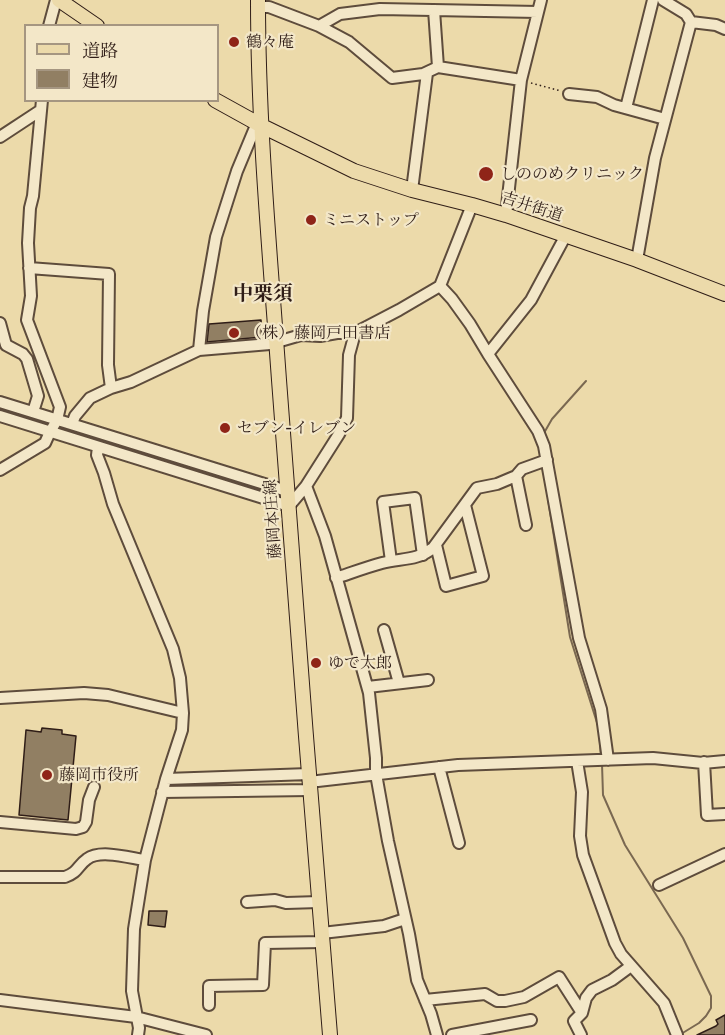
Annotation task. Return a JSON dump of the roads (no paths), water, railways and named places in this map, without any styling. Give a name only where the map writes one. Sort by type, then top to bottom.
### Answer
[{"type":"main road","points":[[57,0],[94,24]]},
{"type":"main road","name":"藤岡本庄線","points":[[258,4],[259,124],[330,1035]]},
{"type":"main road","name":"吉井街道","points":[[219,102],[354,171],[412,190],[506,215],[637,260],[725,294]]},
{"type":"street","points":[[50,24],[57,0]]},
{"type":"street","points":[[506,215],[521,80],[541,0]]},
{"type":"street","points":[[626,108],[653,0]]},
{"type":"street","points":[[637,260],[655,158],[691,22],[686,14],[663,0]]},
{"type":"street","points":[[258,4],[319,26],[349,42],[392,78],[423,74],[438,67],[521,80]]},
{"type":"street","points":[[319,26],[340,14],[380,9],[538,12]]},
{"type":"street","points":[[434,10],[438,67]]},
{"type":"street","points":[[691,22],[725,28]]},
{"type":"street","points":[[412,190],[427,73]]},
{"type":"street","points":[[569,94],[597,97],[665,119]]},
{"type":"street","points":[[0,137],[42,105]]},
{"type":"street","points":[[0,470],[45,443],[57,420],[60,407],[27,320],[31,296],[28,243],[30,208],[42,105]]},
{"type":"street","points":[[199,350],[203,311],[216,237],[237,171],[259,124]]},
{"type":"street","points":[[72,424],[75,416],[90,398],[131,382],[199,350],[277,343],[301,335],[355,333],[440,286],[472,205]]},
{"type":"street","points":[[488,354],[531,300],[566,235]]},
{"type":"street","points":[[29,268],[110,274],[108,365],[111,388]]},
{"type":"street","points":[[440,286],[452,298],[470,324],[538,431],[544,446],[579,638],[601,708],[608,760]]},
{"type":"street","points":[[0,323],[6,345],[23,354],[27,359],[38,396],[33,412]]},
{"type":"street","points":[[0,416],[289,506],[306,486],[347,418],[349,355],[355,333]]},
{"type":"street","points":[[0,402],[287,491]]},
{"type":"street","points":[[99,447],[97,455],[113,504],[173,649],[180,678],[183,713],[182,730],[165,779],[145,861],[134,929],[132,991],[139,1028],[138,1035]]},
{"type":"street","points":[[336,579],[377,564],[426,555],[436,545],[477,488],[497,484],[516,476],[522,469],[547,460]]},
{"type":"street","points":[[516,476],[526,525]]},
{"type":"street","points":[[306,486],[325,536],[368,687],[376,774],[388,841],[417,980],[432,1014],[437,1035]]},
{"type":"street","points":[[391,561],[383,502],[415,498],[423,555]]},
{"type":"street","points":[[436,545],[446,586],[483,576],[465,505]]},
{"type":"street","points":[[384,630],[399,683]]},
{"type":"street","points":[[368,687],[428,680]]},
{"type":"street","points":[[0,698],[84,693],[108,695],[183,713]]},
{"type":"street","points":[[162,792],[310,782],[458,765],[653,758],[704,762],[725,761]]},
{"type":"street","points":[[577,761],[582,792],[580,836],[584,855],[615,943],[621,954],[664,1003],[676,1034]]},
{"type":"street","points":[[704,762],[707,815],[725,814]]},
{"type":"street","points":[[440,767],[459,843]]},
{"type":"street","points":[[165,779],[310,782]]},
{"type":"street","points":[[0,822],[76,829],[83,827],[87,822],[89,800],[94,787]]},
{"type":"street","points":[[659,885],[725,854]]},
{"type":"street","points":[[0,877],[65,877],[74,874],[88,859],[97,855],[145,861]]},
{"type":"street","points":[[247,902],[275,900],[286,903],[320,902]]},
{"type":"street","points":[[209,1005],[208,986],[263,986],[265,943],[322,938],[384,926],[405,919]]},
{"type":"street","points":[[581,1035],[574,1021],[582,1013],[586,998],[592,990],[612,980],[631,966]]},
{"type":"street","points":[[425,1000],[485,994],[497,1001],[505,1001],[524,997],[559,977],[582,1013]]},
{"type":"street","points":[[0,1000],[136,1017],[206,1035]]},
{"type":"street","points":[[452,1035],[531,1020]]},
{"type":"waterway","points":[[544,433],[552,419],[586,381]]},
{"type":"waterway","points":[[548,499],[570,637],[599,729],[601,757]]},
{"type":"waterway","points":[[602,764],[603,795],[625,845],[683,938],[711,996],[711,1008],[706,1016],[681,1034]]},
{"type":"place","name":"鶴々庵","points":[[234,42]]},
{"type":"place","name":"しののめクリニック","points":[[486,174]]},
{"type":"place","name":"ミニストップ","points":[[311,220]]},
{"type":"place","name":"（株）藤岡戸田書店","points":[[234,333]]},
{"type":"place","name":"セブン-イレブン","points":[[225,428]]},
{"type":"place","name":"ゆで太郎","points":[[316,663]]},
{"type":"place","name":"藤岡市役所","points":[[47,775]]},
{"type":"district","name":"中栗須","points":[[263,294]]}]
